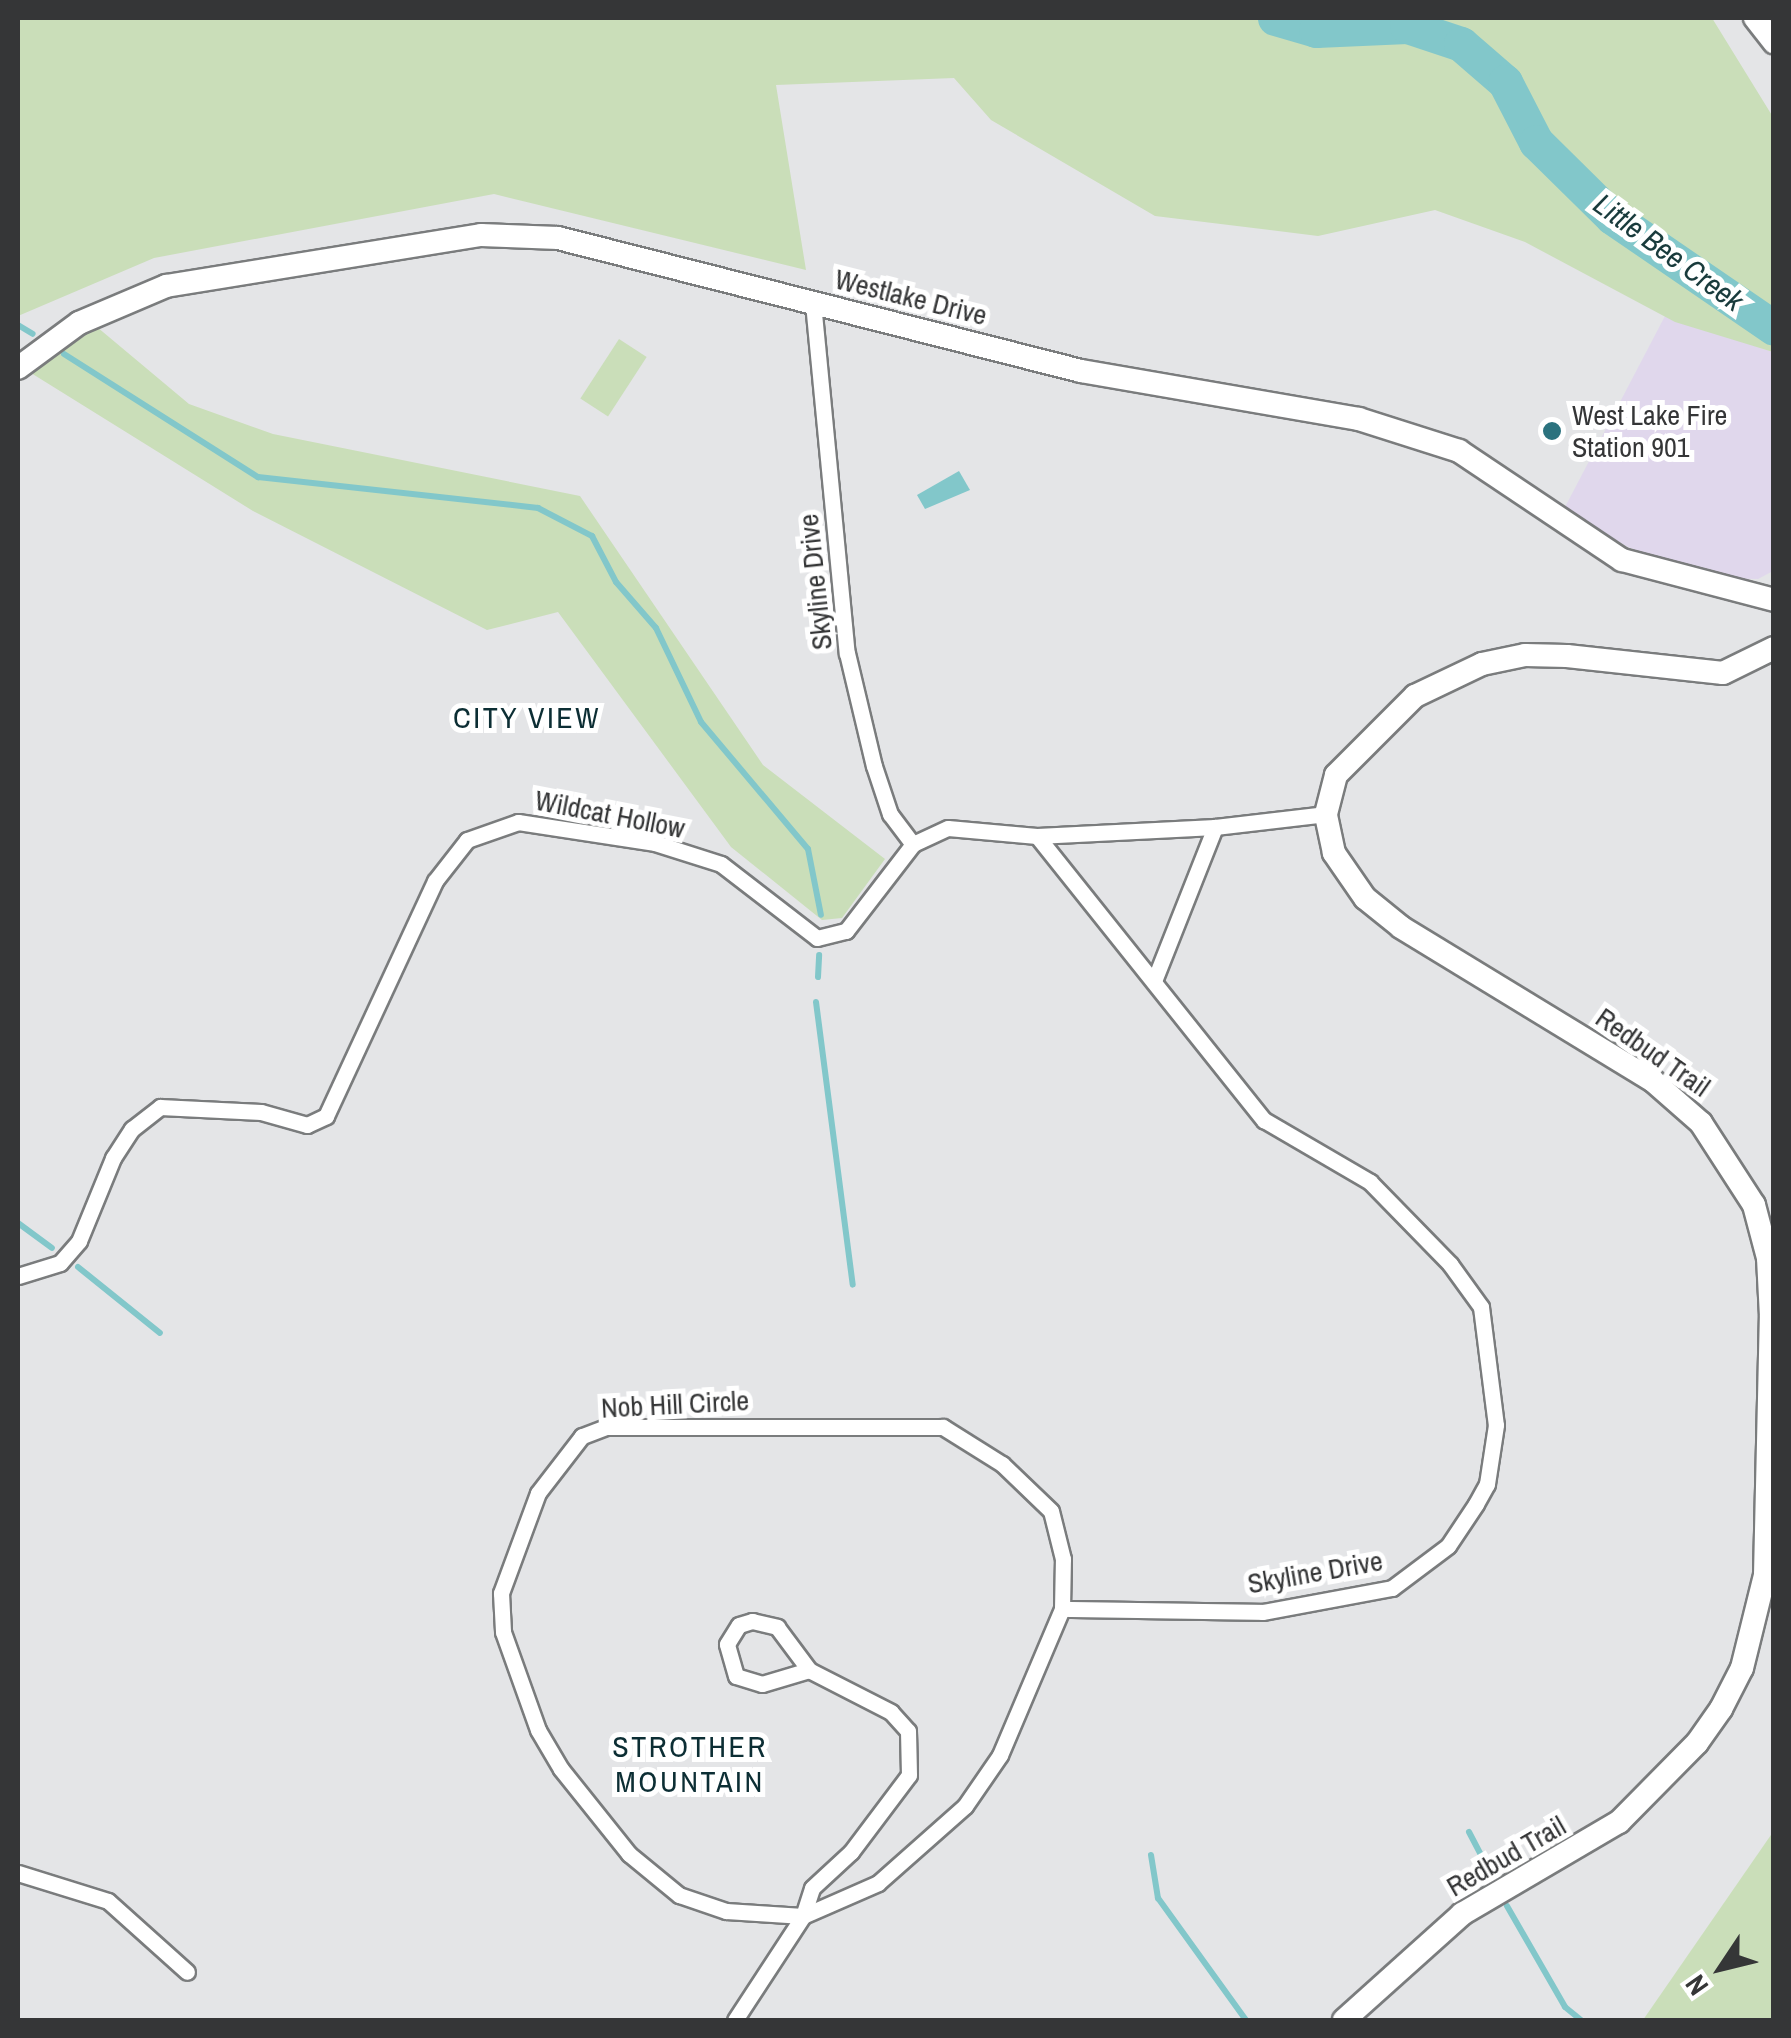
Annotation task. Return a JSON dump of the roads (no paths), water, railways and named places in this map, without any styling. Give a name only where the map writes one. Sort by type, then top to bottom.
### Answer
[{"type":"street","points":[[1755,18],[1774,42]]},
{"type":"street","name":"Westlake Drive","points":[[18,368],[79,323],[166,286],[481,236],[558,238],[1082,371],[1360,419],[1459,452],[1622,560],[1768,595]]},
{"type":"street","name":"Skyline Drive","points":[[813,303],[846,653],[890,814],[913,844]]},
{"type":"street","points":[[913,844],[948,828],[1037,836],[1215,828],[1326,814],[1336,775],[1386,718],[1443,680],[1482,664],[1525,655],[1567,656],[1724,673],[1774,648]]},
{"type":"street","name":"Redbud Trail","points":[[1326,814],[1334,853],[1365,898],[1400,927],[1652,1082],[1701,1122],[1754,1206],[1768,1258],[1772,1317],[1765,1576],[1742,1668],[1722,1709],[1619,1822],[1462,1914],[1344,2020]]},
{"type":"street","name":"Wildcat Hollow","points":[[18,1276],[60,1263],[78,1241],[113,1158],[132,1129],[160,1107],[261,1112],[307,1125],[326,1116],[434,881],[466,840],[518,822],[655,843],[721,864],[818,938],[846,930],[913,844]]},
{"type":"street","points":[[1154,981],[1215,828]]},
{"type":"street","name":"Skyline Drive","points":[[1037,836],[1264,1120],[1370,1182],[1450,1264],[1480,1307],[1496,1425],[1487,1484],[1476,1504],[1448,1546],[1392,1588],[1262,1612],[1062,1609]]},
{"type":"street","name":"Nob Hill Circle","points":[[803,1916],[726,1911],[679,1895],[628,1854],[560,1770],[538,1730],[503,1632],[501,1593],[538,1493],[582,1436],[606,1427],[944,1426],[1002,1464],[1051,1510],[1063,1558],[1062,1609]]},
{"type":"street","points":[[803,1916],[878,1884],[964,1806],[1000,1755],[1062,1609]]},
{"type":"street","points":[[736,2020],[803,1916],[812,1888],[851,1852],[909,1776],[912,1752],[908,1730],[891,1712],[809,1670],[766,1621],[739,1625],[727,1644],[730,1667],[749,1683],[809,1670]]},
{"type":"street","points":[[18,1873],[108,1900],[186,1972]]},
{"type":"water","points":[[959,471],[970,490],[925,509],[917,495]]},
{"type":"waterway","name":"Little Bee Creek","points":[[1275,18],[1316,30],[1407,26],[1461,44],[1505,82],[1536,142],[1612,217],[1774,328]]},
{"type":"waterway","points":[[18,325],[33,334]]},
{"type":"waterway","points":[[64,354],[258,477],[538,508],[592,536],[616,582],[656,628],[701,722],[808,849],[821,915]]},
{"type":"waterway","points":[[818,977],[819,955]]},
{"type":"waterway","points":[[816,1002],[853,1285]]},
{"type":"waterway","points":[[18,1223],[52,1248]]},
{"type":"waterway","points":[[78,1267],[160,1333]]},
{"type":"waterway","points":[[1469,1832],[1491,1874]]},
{"type":"waterway","points":[[1151,1855],[1158,1898],[1246,2020]]},
{"type":"waterway","points":[[1507,1906],[1565,2007],[1581,2020]]},
{"type":"place","name":"West Lake Fire Station 901","points":[[1552,431]]},
{"type":"district","name":"CITY VIEW","points":[[527,717]]},
{"type":"district","name":"STROTHER MOUNTAIN","points":[[690,1763]]}]
